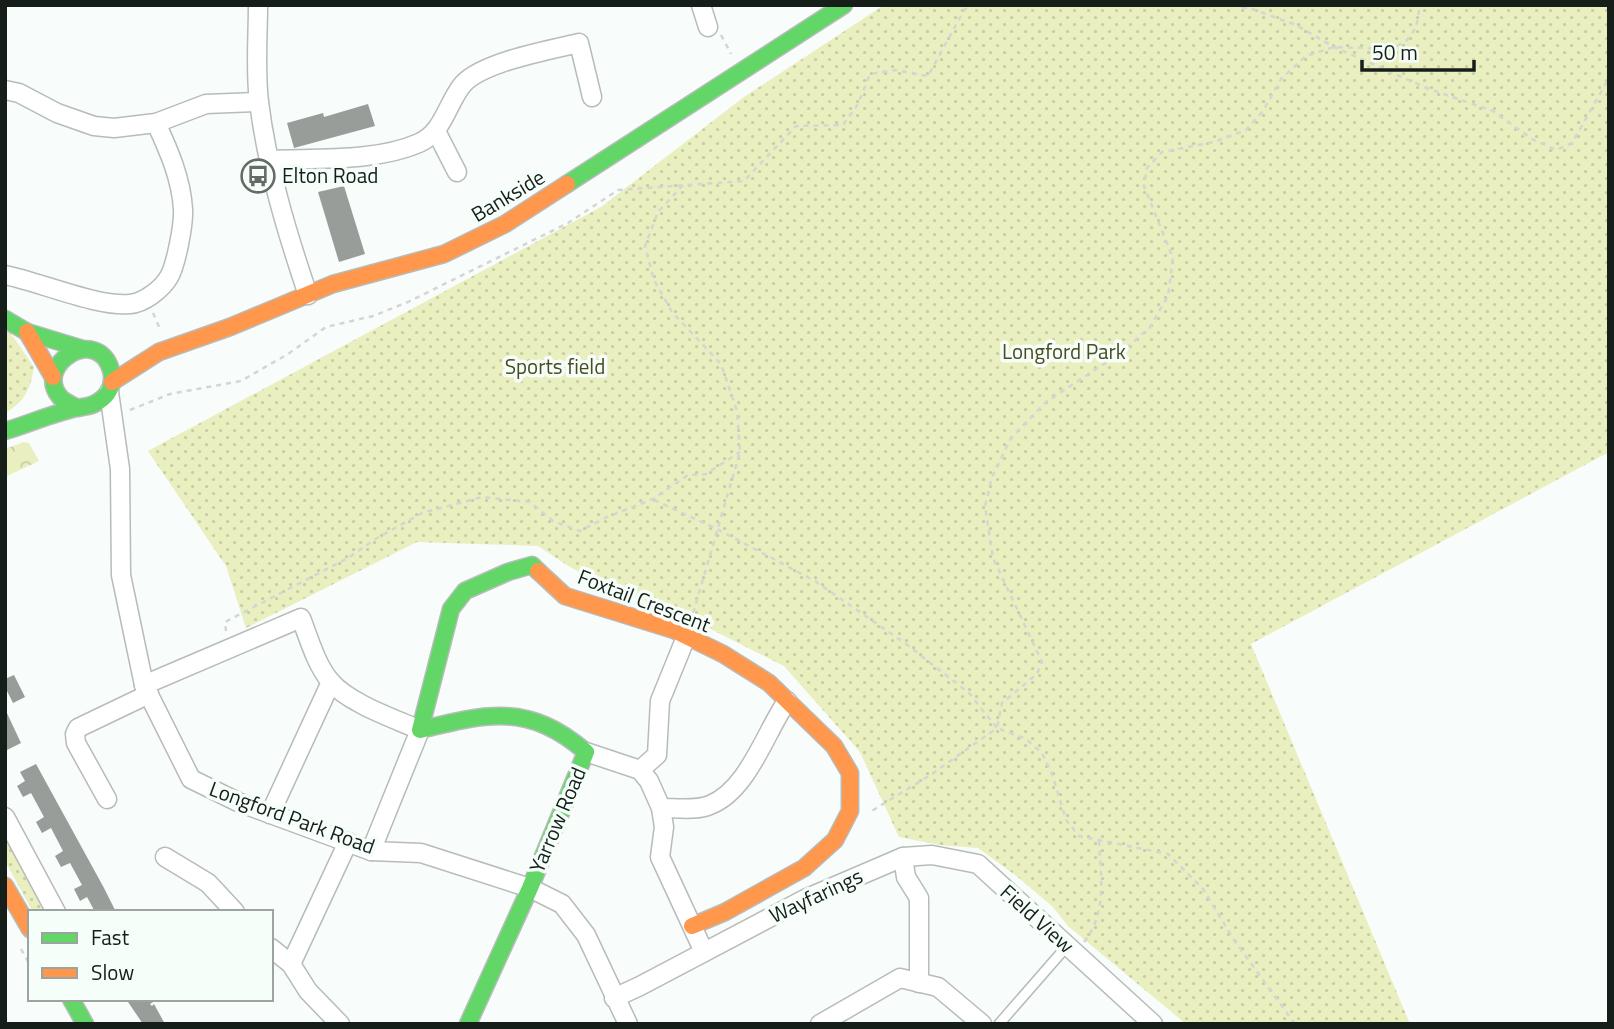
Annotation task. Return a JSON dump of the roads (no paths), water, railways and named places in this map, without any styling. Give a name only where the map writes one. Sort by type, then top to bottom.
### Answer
[{"type":"street","points":[[258,5],[259,102],[293,253],[308,295]]},
{"type":"street","points":[[701,5],[708,27]]},
{"type":"street","name":"Bankside","points":[[111,387],[164,350],[230,327],[333,284],[426,260],[477,239],[539,202],[844,5]]},
{"type":"street","points":[[270,160],[385,153],[420,143],[436,131],[464,83],[500,62],[579,43],[592,97]]},
{"type":"street","points":[[5,90],[19,93],[57,113],[94,126],[114,128],[156,123],[206,104],[259,102]]},
{"type":"street","points":[[5,275],[102,301],[132,304],[153,294],[169,277],[184,211],[175,166],[156,123]]},
{"type":"street","points":[[436,131],[457,172]]},
{"type":"street","name":"Bankside","points":[[5,319],[27,332],[91,351],[164,350]]},
{"type":"street","points":[[27,332],[64,401],[84,407]]},
{"type":"street","points":[[91,351],[110,366],[111,387],[98,404],[8,430],[54,382],[60,360],[66,354],[91,351]]},
{"type":"street","name":"Longford Park Road","points":[[111,387],[120,469],[121,575],[146,689],[191,779],[238,802],[370,851],[421,853],[530,888],[562,904],[586,935],[628,1024]]},
{"type":"street","name":"Longford Park Road","points":[[84,407],[116,445]]},
{"type":"street","name":"Foxtail Crescent","points":[[421,730],[451,609],[465,591],[508,572],[532,565],[565,596],[674,630],[723,654],[769,683],[834,746],[850,773],[850,811],[835,840],[804,869],[725,912],[692,926]]},
{"type":"street","points":[[107,799],[76,743],[75,734],[78,729],[146,689],[300,618],[315,654],[331,682],[362,704],[421,730],[370,851]]},
{"type":"street","points":[[686,637],[660,701],[657,755],[640,770],[649,781],[661,808],[664,827],[660,857],[704,952]]},
{"type":"street","points":[[270,814],[331,682]]},
{"type":"street","points":[[661,808],[690,809],[710,805],[735,787],[757,757],[774,720],[787,701]]},
{"type":"street","name":"Yarrow Road","points":[[421,730],[476,716],[521,716],[566,734],[586,752],[640,770]]},
{"type":"street","name":"Yarrow Road","points":[[468,1024],[530,888],[586,752]]},
{"type":"street","points":[[5,817],[55,910]]},
{"type":"street","points":[[291,964],[348,842]]},
{"type":"street","name":"Field View","points":[[903,857],[932,855],[978,864],[1153,1024]]},
{"type":"street","points":[[165,857],[208,883],[233,910]]},
{"type":"street","points":[[903,857],[906,877],[919,898],[919,983]]},
{"type":"street","name":"Wayfarings","points":[[614,998],[805,899],[903,857]]},
{"type":"street","points":[[5,886],[28,926]]},
{"type":"street","points":[[273,950],[291,964],[308,991],[340,1024]]},
{"type":"street","points":[[820,1024],[900,978],[938,987],[982,1024]]},
{"type":"street","points":[[72,1001],[85,1024]]},
{"type":"lane","points":[[999,1024],[1071,950]]},
{"type":"place","name":"Elton Road","points":[[258,176]]},
{"type":"park label","name":"Longford Park","points":[[1064,352]]},
{"type":"park label","name":"Sports field","points":[[555,367]]}]
